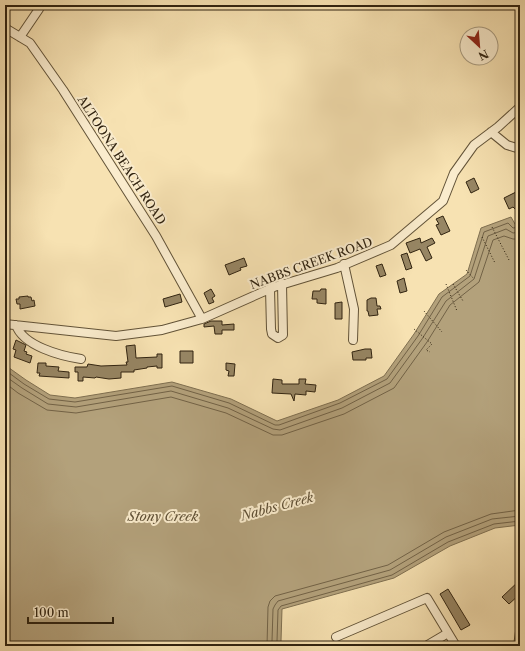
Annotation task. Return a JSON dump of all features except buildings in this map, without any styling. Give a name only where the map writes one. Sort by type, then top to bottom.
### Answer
[{"type":"street","points":[[20,37],[39,9],[40,5]]},
{"type":"street","name":"ALTOONA BEACH ROAD","points":[[5,28],[30,43],[63,90],[156,236],[202,319]]},
{"type":"street","name":"NABBS CREEK ROAD","points":[[5,324],[116,336],[162,330],[202,319],[282,284],[344,264],[391,245],[443,201],[454,173],[474,145],[520,107]]},
{"type":"street","points":[[491,132],[507,145],[520,148]]},
{"type":"street","points":[[344,264],[354,309],[354,340]]},
{"type":"street","points":[[270,289],[271,329],[272,334],[278,338],[283,335],[282,284]]},
{"type":"street","points":[[16,325],[18,331],[25,339],[49,352],[81,359]]},
{"type":"street","points":[[336,638],[427,598],[456,646]]},
{"type":"street","points":[[426,646],[448,632]]},
{"type":"street","points":[[518,646],[520,632]]},
{"type":"path","points":[[492,227],[509,260]]},
{"type":"path","points":[[516,237],[520,235]]},
{"type":"path","points":[[482,237],[495,263]]},
{"type":"path","points":[[466,270],[474,279]]},
{"type":"path","points":[[446,284],[457,311]]},
{"type":"path","points":[[453,284],[463,300]]},
{"type":"path","points":[[424,311],[442,332]]},
{"type":"path","points":[[414,329],[432,344],[426,350],[430,352]]},
{"type":"water","name":"Stony Creek","points":[[511,217],[515,224],[520,222],[520,525],[495,528],[450,546],[394,578],[282,609],[281,641],[287,646],[5,646],[5,365],[50,395],[75,398],[172,382],[231,399],[277,421],[338,400],[384,376],[414,334],[439,294],[467,274],[481,228]]},
{"type":"water label","name":"Nabbs Creek","points":[[277,506]]}]
